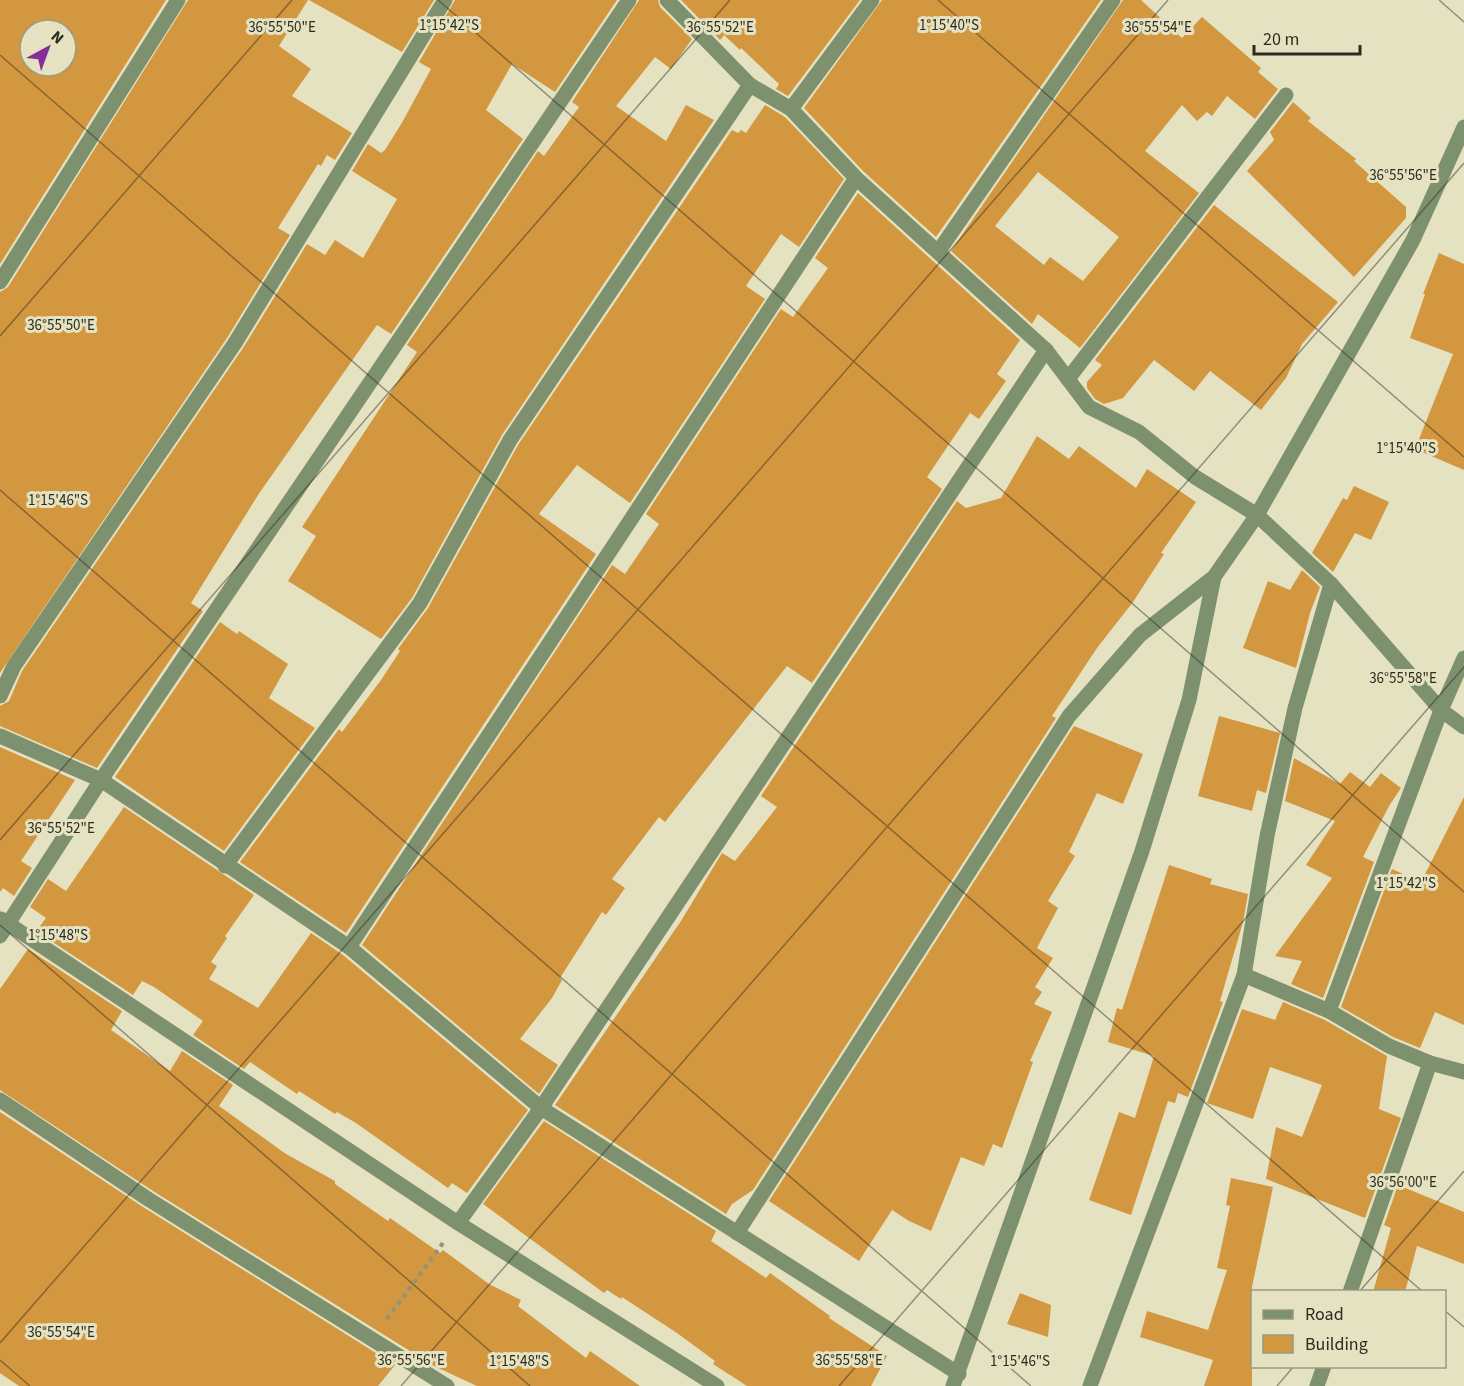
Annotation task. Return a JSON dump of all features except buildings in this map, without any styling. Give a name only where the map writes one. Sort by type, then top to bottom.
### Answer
[{"type":"street","points":[[0,282],[178,0]]},
{"type":"street","points":[[0,696],[12,675],[14,666],[235,343],[445,0]]},
{"type":"street","points":[[629,0],[2,926],[458,1223],[717,1386]]},
{"type":"street","points":[[667,0],[750,86],[791,109],[856,178],[1046,350],[1089,407],[1139,432],[1195,477],[1257,515],[1331,584],[1441,710],[1464,727]]},
{"type":"street","points":[[791,109],[872,0]]},
{"type":"street","points":[[938,252],[1113,0]]},
{"type":"street","points":[[225,866],[420,603],[510,440],[750,86]]},
{"type":"street","points":[[1068,379],[1286,95]]},
{"type":"street","points":[[737,1233],[1069,716],[1140,635],[1214,577],[1257,515],[1413,240],[1464,127]]},
{"type":"street","points":[[348,947],[856,178]]},
{"type":"street","points":[[458,1223],[541,1108],[1046,350]]},
{"type":"street","points":[[0,735],[101,780],[348,947],[541,1108],[737,1233],[956,1380],[1142,851],[1189,700],[1214,577]]},
{"type":"street","points":[[1090,1386],[1244,975],[1267,836],[1295,708],[1331,584]]},
{"type":"street","points":[[1329,1011],[1441,710],[1464,658]]},
{"type":"street","points":[[1244,975],[1329,1011],[1389,1046],[1430,1064],[1464,1072]]},
{"type":"street","points":[[1351,1290],[1430,1064]]},
{"type":"street","points":[[0,1100],[148,1199],[374,1338],[447,1386]]},
{"type":"street","points":[[1317,1386],[1323,1368]]},
{"type":"path","points":[[374,1338],[458,1223]]}]
